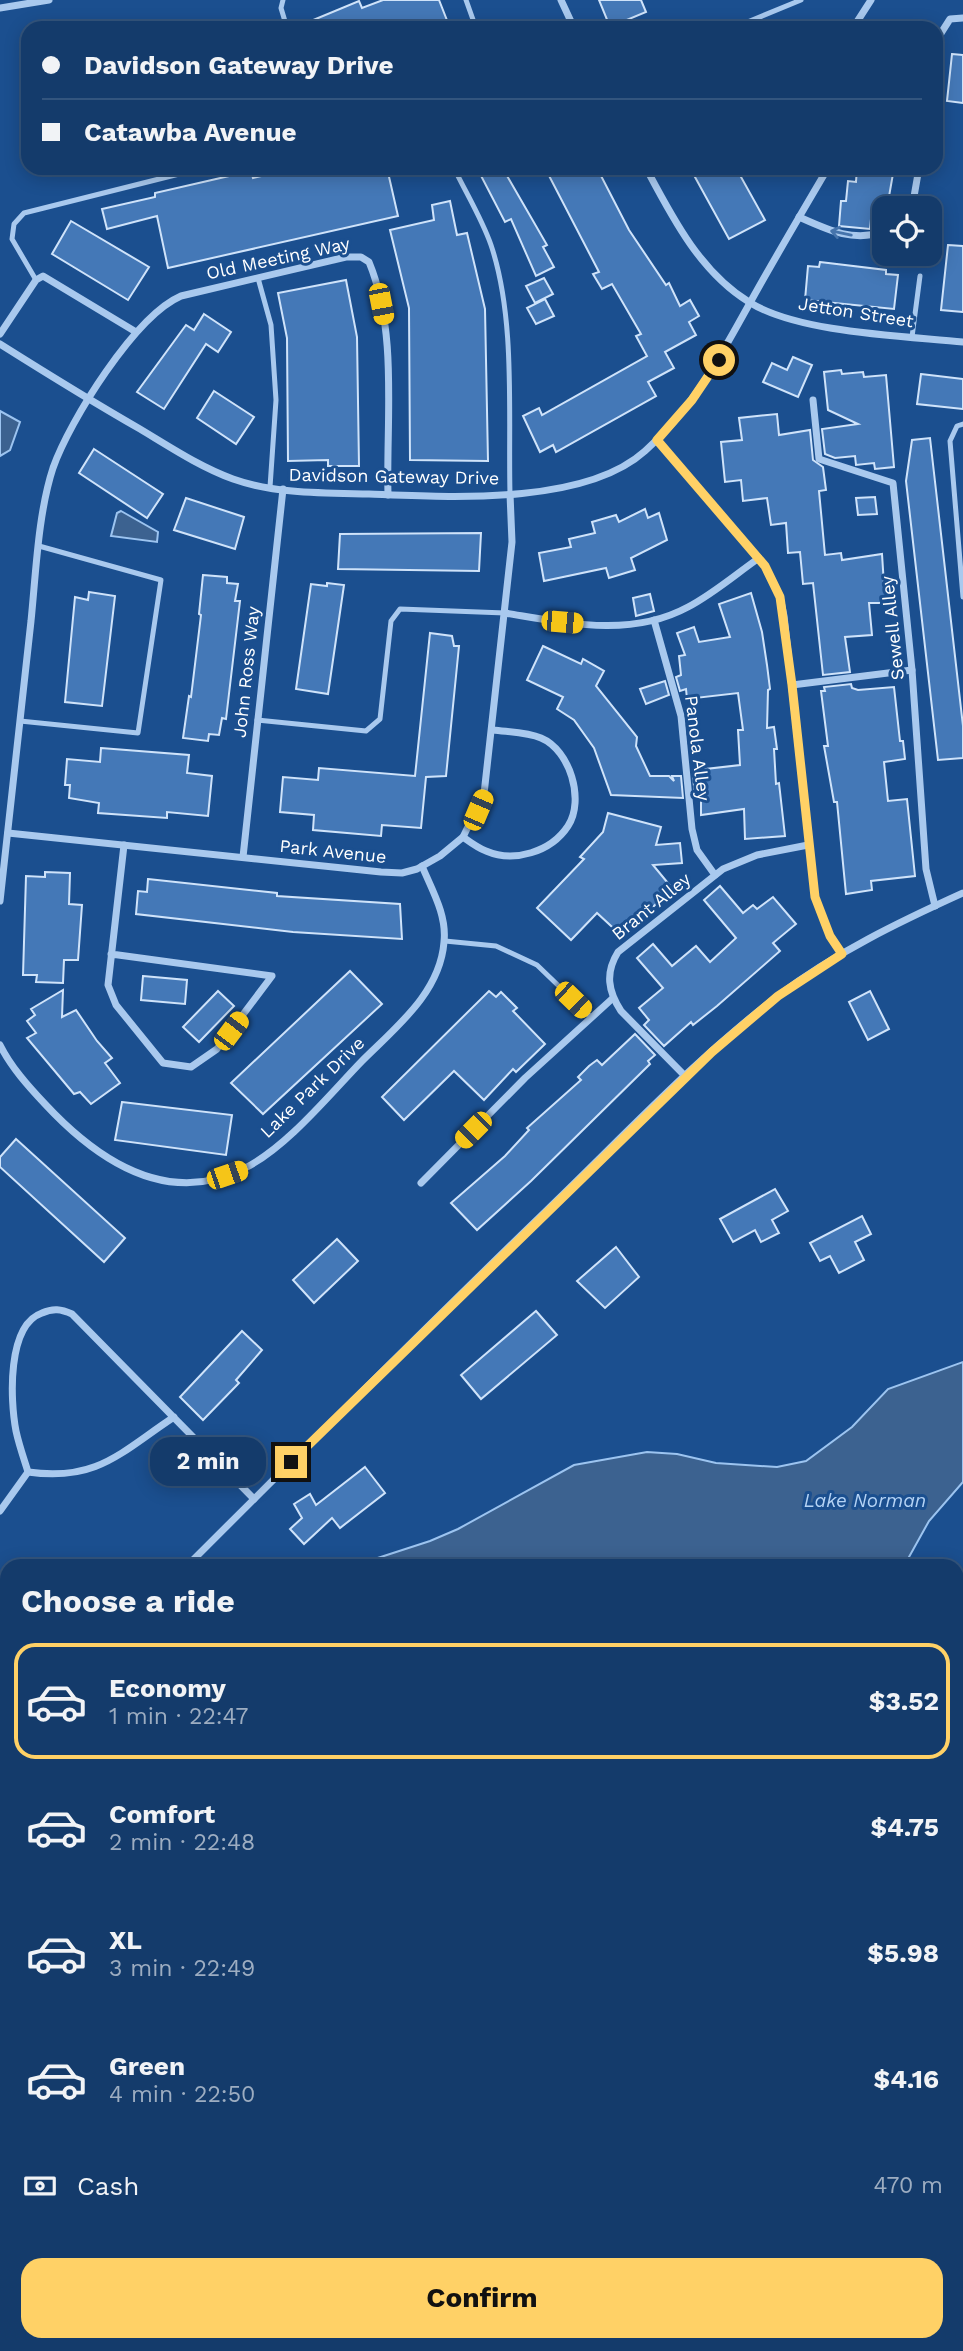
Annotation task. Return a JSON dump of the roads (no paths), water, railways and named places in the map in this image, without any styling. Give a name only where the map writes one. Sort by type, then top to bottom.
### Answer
[{"type":"street","points":[[0,8],[49,0]]},
{"type":"street","points":[[561,0],[571,21]]},
{"type":"street","points":[[858,21],[871,0]]},
{"type":"street","points":[[943,30],[950,19],[963,18]]},
{"type":"street","name":"Jetton Street","points":[[650,175],[695,252],[734,292],[750,303],[767,311],[814,324],[963,342]]},
{"type":"street","name":"Davidson Gateway Drive","points":[[0,344],[210,469],[234,479],[283,489],[388,495],[510,494],[551,489],[583,481],[629,462],[657,440],[706,381],[824,175]]},
{"type":"street","points":[[914,196],[918,175]]},
{"type":"street","points":[[799,217],[834,232],[872,236]]},
{"type":"street","name":"Old Meeting Way","points":[[89,399],[136,332],[166,302],[207,289],[346,257],[361,257],[369,262],[381,304],[386,336],[388,495]]},
{"type":"street","points":[[0,334],[36,280],[43,276],[136,332]]},
{"type":"street","points":[[0,901],[39,546],[53,468],[89,399]]},
{"type":"street","name":"Sewell Alley","points":[[813,400],[819,459],[893,483],[912,670],[926,869],[935,906]]},
{"type":"street","points":[[657,440],[759,558],[770,573],[780,597],[813,887],[819,913],[842,954]]},
{"type":"street","name":"John Ross Way","points":[[243,858],[283,489]]},
{"type":"street","name":"Park Avenue","points":[[8,833],[391,873],[402,873],[422,866],[463,837],[484,794],[512,542],[510,494]]},
{"type":"street","points":[[505,613],[620,627],[654,620],[690,606],[759,558]]},
{"type":"street","name":"Panola Alley","points":[[654,620],[681,716],[692,830],[697,850],[715,875]]},
{"type":"street","points":[[792,685],[912,670]]},
{"type":"street","points":[[463,837],[486,852],[512,857],[536,851],[556,840],[569,825],[575,803],[573,781],[566,762],[555,747],[541,737],[493,730]]},
{"type":"street","points":[[111,954],[272,976],[217,1049],[191,1067],[163,1063],[116,1005],[108,985],[111,954],[124,845]]},
{"type":"street","name":"Brant Alley","points":[[613,998],[609,980],[613,960],[618,952],[715,875],[757,855],[808,845]]},
{"type":"street","name":"Lake Park Drive","points":[[0,1045],[7,1059],[30,1088],[67,1128],[99,1154],[137,1175],[167,1181],[208,1181],[246,1168],[289,1136],[422,1000],[439,970],[445,940],[442,913],[422,866]]},
{"type":"street","points":[[194,1559],[686,1077],[778,996],[842,954],[903,920],[963,893]]},
{"type":"street","points":[[421,1183],[525,1078],[613,998],[621,1011],[686,1077]]},
{"type":"street","points":[[28,1472],[16,1431],[14,1365],[19,1335],[26,1322],[37,1314],[62,1309],[72,1314],[254,1499]]},
{"type":"street","points":[[28,1472],[70,1475],[99,1467],[174,1417]]},
{"type":"street","points":[[0,1511],[28,1472]]},
{"type":"lane","points":[[284,0],[281,8],[285,21]]},
{"type":"lane","points":[[466,0],[474,21]]},
{"type":"lane","points":[[750,21],[801,0]]},
{"type":"lane","points":[[36,280],[12,239],[14,225],[24,213],[174,175]]},
{"type":"lane","points":[[457,175],[491,243],[499,274],[506,320],[510,494]]},
{"type":"lane","points":[[912,337],[920,276]]},
{"type":"lane","points":[[258,278],[271,325],[276,400],[270,487]]},
{"type":"lane","points":[[963,424],[957,426],[950,441],[963,597]]},
{"type":"lane","points":[[20,721],[138,733],[161,580],[39,546]]},
{"type":"lane","points":[[257,720],[366,731],[380,719],[391,621],[400,609],[505,613]]},
{"type":"lane","points":[[445,940],[496,946],[537,965],[591,1017]]},
{"type":"water","points":[[0,411],[20,422],[10,450],[0,456]]},
{"type":"water","points":[[121,511],[158,532],[157,542],[111,536],[117,513]]},
{"type":"water","name":"Lake Norman","points":[[963,1362],[963,1482],[929,1521],[908,1559],[375,1559],[458,1529],[574,1465],[647,1452],[677,1454],[716,1463],[777,1467],[806,1461],[852,1427],[888,1389]]}]
